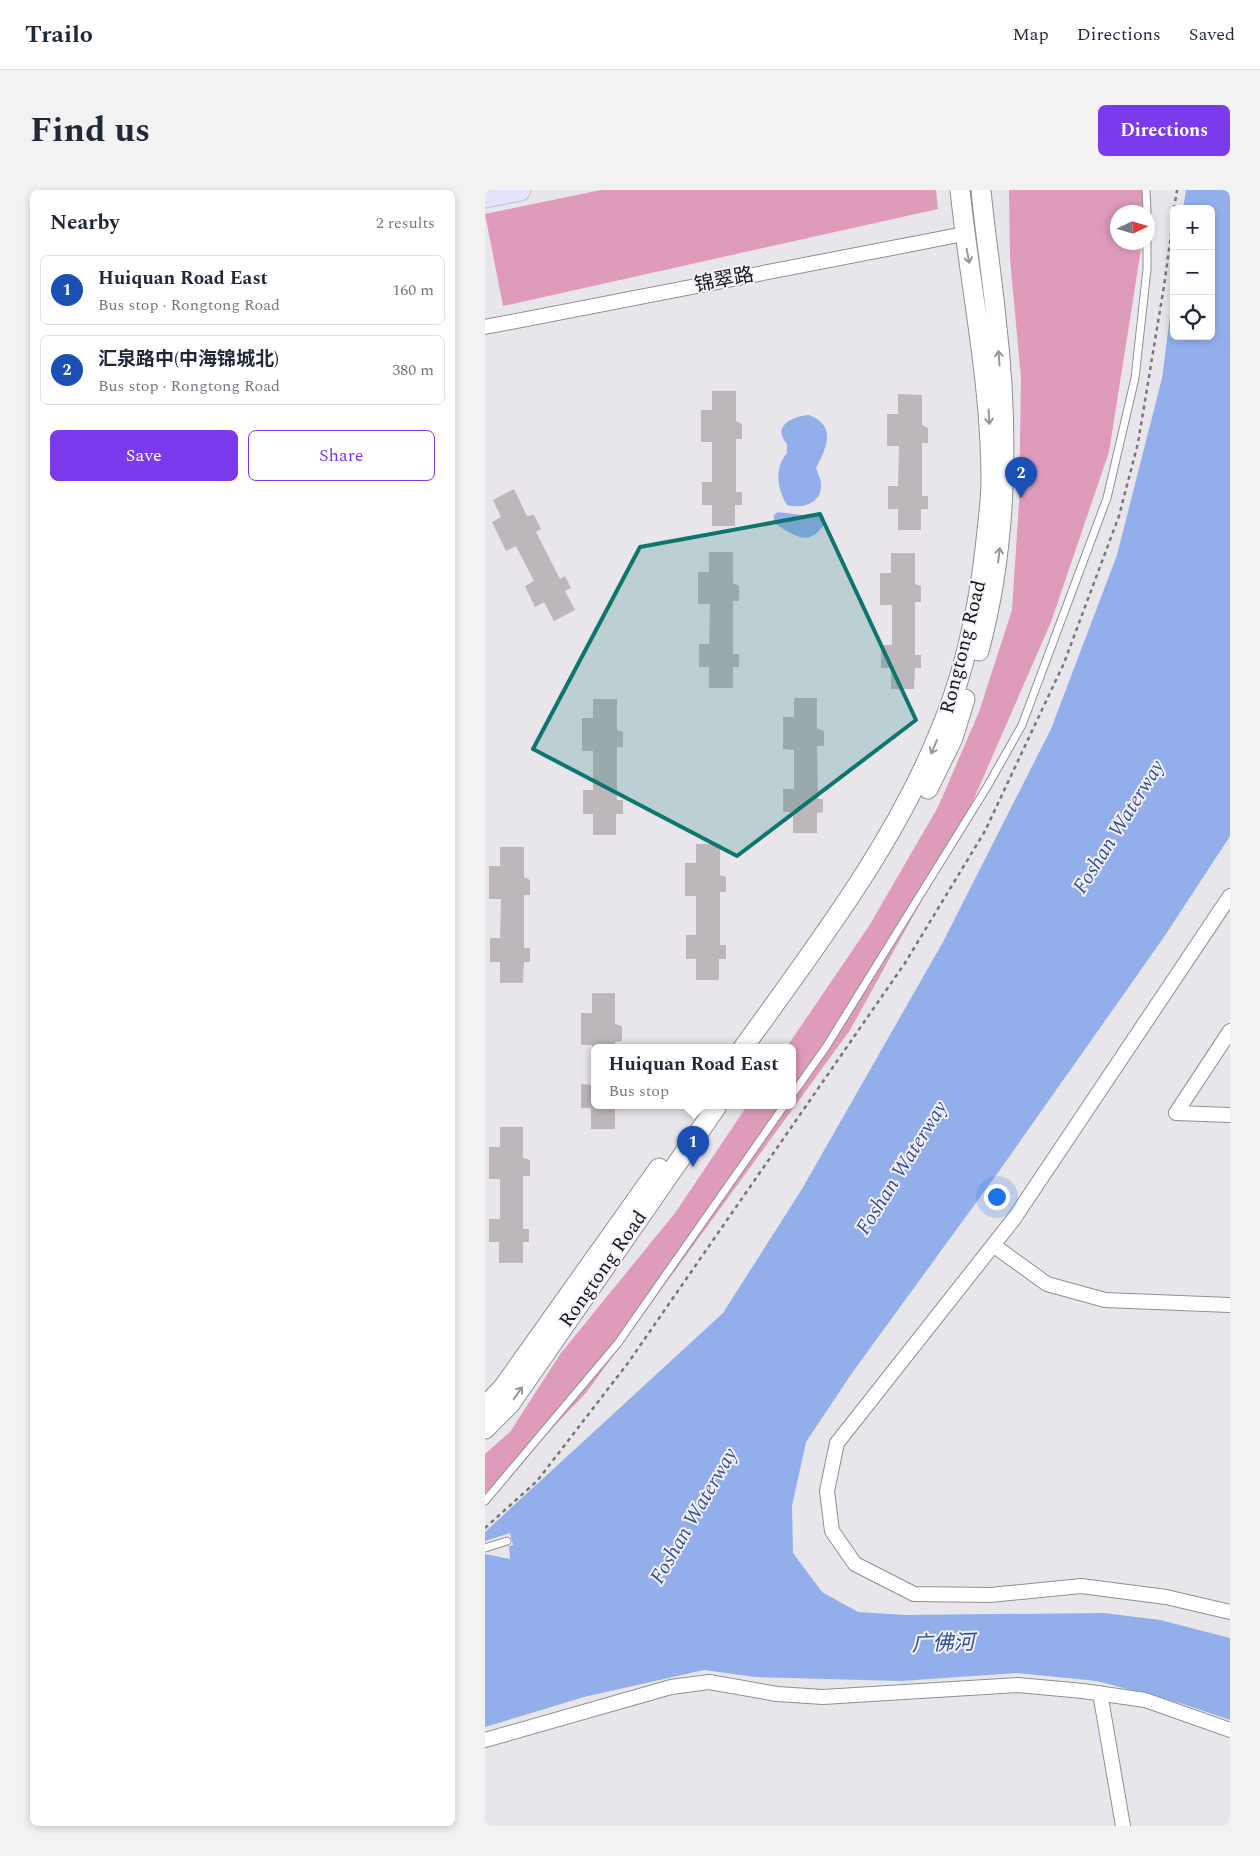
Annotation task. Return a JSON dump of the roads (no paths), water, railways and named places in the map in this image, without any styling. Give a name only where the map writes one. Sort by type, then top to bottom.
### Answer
[{"type":"main road","points":[[485,197],[520,190]]},
{"type":"main road","name":"Rongtong Road","points":[[746,1044],[870,865],[898,819],[932,751],[962,666],[976,610],[982,574],[991,482],[985,376],[959,190]]},
{"type":"main road","name":"Rongtong Road","points":[[760,1044],[885,863],[929,788],[953,738],[990,608],[999,553],[1003,498],[1002,390],[997,320],[981,190]]},
{"type":"main road","name":"Rongtong Road","points":[[485,1407],[504,1386],[701,1109]]},
{"type":"main road","name":"Rongtong Road","points":[[485,1429],[510,1404],[715,1109]]},
{"type":"street","name":"锦翠路","points":[[485,327],[964,234]]},
{"type":"street","points":[[1230,896],[1013,1220],[837,1443],[827,1492],[832,1530],[855,1564],[914,1594],[990,1595],[1081,1586],[1166,1597],[1230,1612]]},
{"type":"street","points":[[1230,1031],[1176,1113],[1230,1115]]},
{"type":"street","points":[[993,1245],[1047,1284],[1097,1297],[1230,1305],[1230,1310]]},
{"type":"street","points":[[485,1740],[671,1688],[709,1682],[777,1694],[823,1697],[1018,1685],[1100,1693],[1145,1700],[1230,1730]]},
{"type":"street","points":[[1100,1693],[1123,1826]]},
{"type":"lane","points":[[1146,190],[1147,205]]},
{"type":"lane","points":[[796,1089],[847,1013],[987,788],[1022,725],[1107,498],[1135,378],[1147,269],[1147,250]]},
{"type":"lane","points":[[485,1501],[618,1343],[783,1109]]},
{"type":"lane","points":[[485,1548],[507,1541]]},
{"type":"water","points":[[1186,190],[1230,190],[1230,836],[1164,937],[1002,1167],[852,1373],[806,1442],[792,1506],[793,1553],[822,1592],[858,1612],[905,1615],[1104,1613],[1160,1620],[1230,1638],[1230,1720],[1183,1704],[1097,1681],[1017,1673],[901,1681],[755,1677],[704,1670],[584,1697],[485,1727],[485,1554],[510,1559],[509,1546],[513,1545],[510,1533],[485,1541],[485,1532],[723,1313],[802,1189],[943,942],[1051,729],[1117,555],[1162,378],[1170,316],[1170,340],[1215,340],[1215,205],[1184,205]]},
{"type":"water","points":[[809,415],[818,420],[827,432],[826,446],[816,468],[821,482],[820,493],[817,498],[804,506],[787,505],[778,479],[780,465],[787,453],[787,444],[781,432],[786,423],[797,417]]},
{"type":"water","points":[[778,512],[823,515],[824,524],[812,536],[800,537],[774,523],[774,515]]},
{"type":"place","name":"汇泉路中(中海锦城北)","points":[[1021,498]]},
{"type":"place","name":"Huiquan Road East","points":[[693,1167]]},
{"type":"water label","name":"Foshan Waterway","points":[[1119,827]]},
{"type":"water label","name":"Foshan Waterway","points":[[902,1168]]},
{"type":"water label","name":"Foshan Waterway","points":[[694,1516]]},
{"type":"water label","name":"广佛河","points":[[943,1644]]}]
